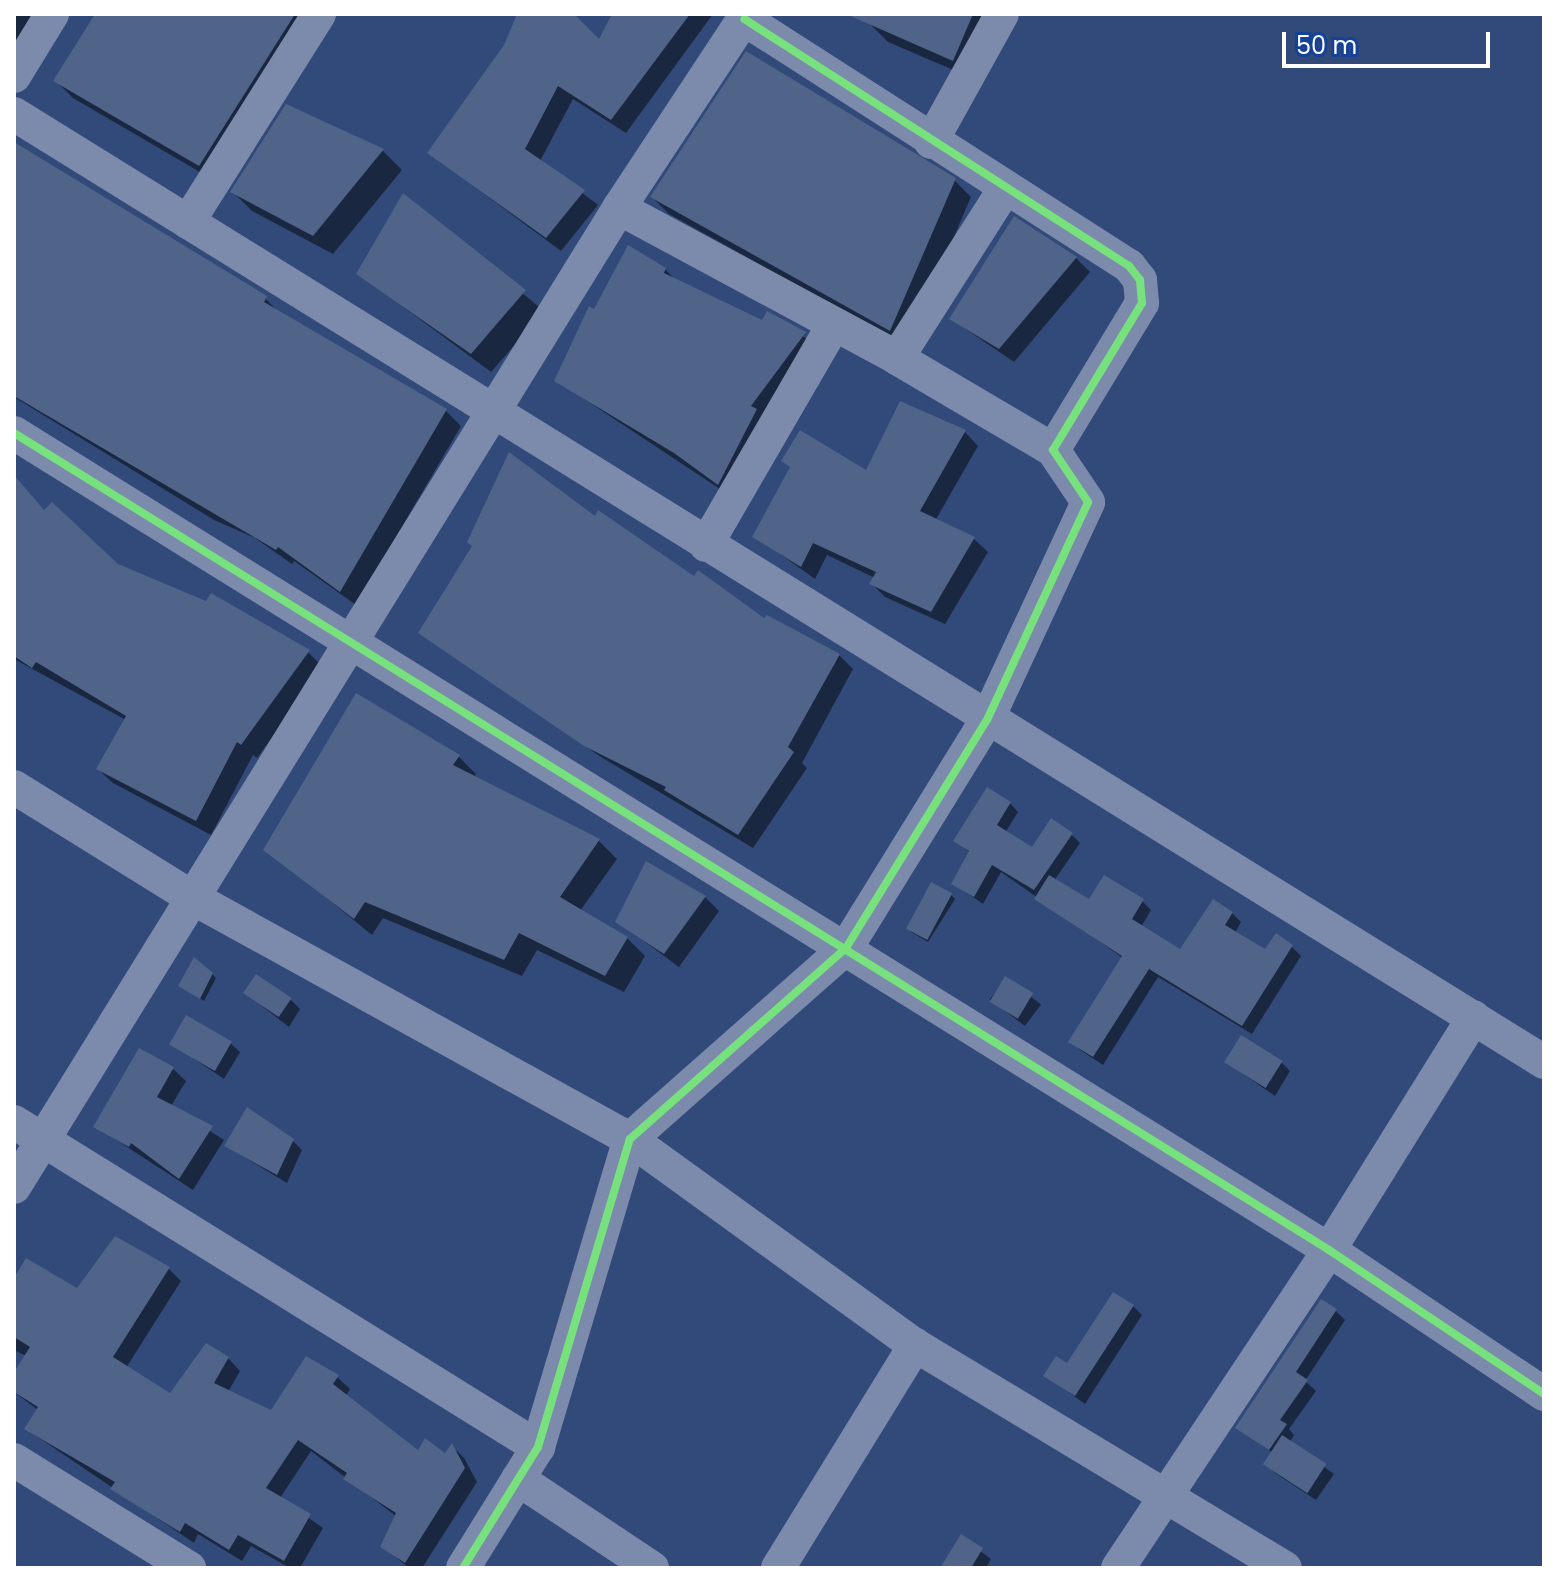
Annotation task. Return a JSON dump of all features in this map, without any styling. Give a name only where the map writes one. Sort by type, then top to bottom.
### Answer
[{"type":"street","points":[[14,76],[52,14]]},
{"type":"street","points":[[188,222],[319,14]]},
{"type":"street","points":[[931,142],[1002,14]]},
{"type":"street","points":[[14,1187],[619,208],[746,16],[1004,190],[1129,266],[1140,280],[1142,303],[1053,450]]},
{"type":"street","points":[[14,114],[987,720],[1544,1062]]},
{"type":"street","points":[[897,358],[1004,190]]},
{"type":"street","points":[[463,1568],[538,1447],[630,1139],[846,948],[987,720],[1088,502],[1053,450],[897,358],[619,208]]},
{"type":"street","points":[[706,545],[834,324]]},
{"type":"street","points":[[14,433],[1329,1250],[1544,1394]]},
{"type":"street","points":[[14,787],[193,898],[630,1139],[915,1345],[1162,1498],[1285,1568]]},
{"type":"street","points":[[1118,1568],[1329,1250],[1474,1017]]},
{"type":"street","points":[[14,1122],[538,1447]]},
{"type":"street","points":[[778,1568],[915,1345]]},
{"type":"street","points":[[14,1460],[189,1568]]},
{"type":"street","points":[[518,1479],[652,1568]]},
{"type":"building","points":[[95,14],[295,14],[199,166],[53,81]]},
{"type":"building","points":[[517,14],[574,14],[599,39],[612,14],[690,14],[611,120],[558,86],[525,149],[585,190],[546,238],[427,153],[504,45]]},
{"type":"building","points":[[846,14],[973,14],[953,61]]},
{"type":"building","points":[[746,51],[956,178],[890,331],[650,197]]},
{"type":"building","points":[[286,104],[384,149],[313,236],[230,192]]},
{"type":"building","points":[[14,142],[267,296],[264,302],[447,409],[340,592],[278,547],[276,550],[14,396]]},
{"type":"building","points":[[403,193],[526,290],[471,354],[356,274]]},
{"type":"building","points":[[1014,216],[1077,257],[999,349],[949,319]]},
{"type":"building","points":[[628,245],[666,268],[664,273],[762,320],[767,311],[806,332],[751,406],[757,409],[718,485],[674,453],[554,381],[589,306],[594,309]]},
{"type":"building","points":[[900,401],[966,430],[920,511],[975,537],[931,612],[869,584],[876,572],[813,543],[801,567],[752,537],[790,467],[781,461],[800,430],[866,470]]},
{"type":"building","points":[[509,452],[595,516],[598,510],[694,576],[698,570],[764,618],[767,615],[840,654],[788,747],[794,752],[738,835],[664,790],[666,787],[584,746],[418,633],[472,546],[467,542]]},
{"type":"building","points":[[14,475],[44,510],[52,502],[118,564],[206,601],[211,593],[310,650],[241,745],[237,742],[196,821],[96,769],[126,716],[36,662],[32,668],[14,656]]},
{"type":"building","points":[[356,693],[460,755],[453,765],[600,839],[560,897],[628,937],[605,976],[519,933],[504,960],[365,902],[354,919],[263,850]]},
{"type":"building","points":[[987,787],[1011,802],[997,825],[1032,847],[1051,818],[1073,833],[1034,890],[992,865],[974,897],[951,884],[969,851],[953,841]]},
{"type":"building","points":[[646,861],[706,896],[664,954],[615,922]]},
{"type":"building","points":[[1049,875],[1089,899],[1104,875],[1144,899],[1132,919],[1180,949],[1213,899],[1233,912],[1225,925],[1265,949],[1276,933],[1293,945],[1242,1026],[1149,969],[1093,1057],[1068,1042],[1122,956],[1034,899]]},
{"type":"building","points":[[931,882],[952,893],[927,940],[906,929]]},
{"type":"building","points":[[194,957],[213,973],[200,999],[178,986]]},
{"type":"building","points":[[256,974],[292,998],[279,1017],[243,993]]},
{"type":"building","points":[[1005,976],[1033,993],[1018,1019],[990,1002]]},
{"type":"building","points":[[186,1015],[232,1042],[215,1071],[169,1044]]},
{"type":"building","points":[[1241,1035],[1283,1061],[1266,1088],[1224,1062]]},
{"type":"building","points":[[139,1048],[174,1067],[157,1097],[213,1126],[179,1179],[131,1143],[129,1147],[93,1127]]},
{"type":"building","points":[[247,1107],[294,1139],[277,1175],[224,1146]]},
{"type":"building","points":[[115,1236],[170,1267],[113,1357],[170,1393],[206,1343],[229,1357],[214,1383],[271,1410],[306,1356],[339,1375],[333,1384],[418,1450],[425,1438],[445,1453],[452,1443],[465,1468],[405,1563],[380,1547],[396,1513],[343,1479],[347,1473],[298,1440],[266,1488],[311,1514],[284,1561],[238,1535],[229,1550],[185,1523],[180,1532],[110,1489],[115,1482],[24,1429],[38,1407],[14,1392],[14,1372],[30,1347],[14,1337],[14,1278],[26,1258],[77,1288]]},
{"type":"building","points":[[1113,1292],[1134,1305],[1075,1396],[1043,1376],[1056,1356],[1067,1363]]},
{"type":"building","points":[[1321,1299],[1337,1309],[1296,1372],[1308,1380],[1280,1420],[1287,1424],[1269,1450],[1235,1428]]},
{"type":"building","points":[[1282,1435],[1326,1464],[1307,1493],[1263,1464]]},
{"type":"building","points":[[961,1534],[983,1548],[971,1568],[940,1568]]},
{"type":"cycle path","points":[[463,1568],[538,1447],[630,1139],[846,948],[987,720],[1088,502],[1053,450],[1142,303],[1140,280],[1129,266],[744,19]]},
{"type":"cycle path","points":[[14,433],[1329,1250],[1544,1394]]}]
